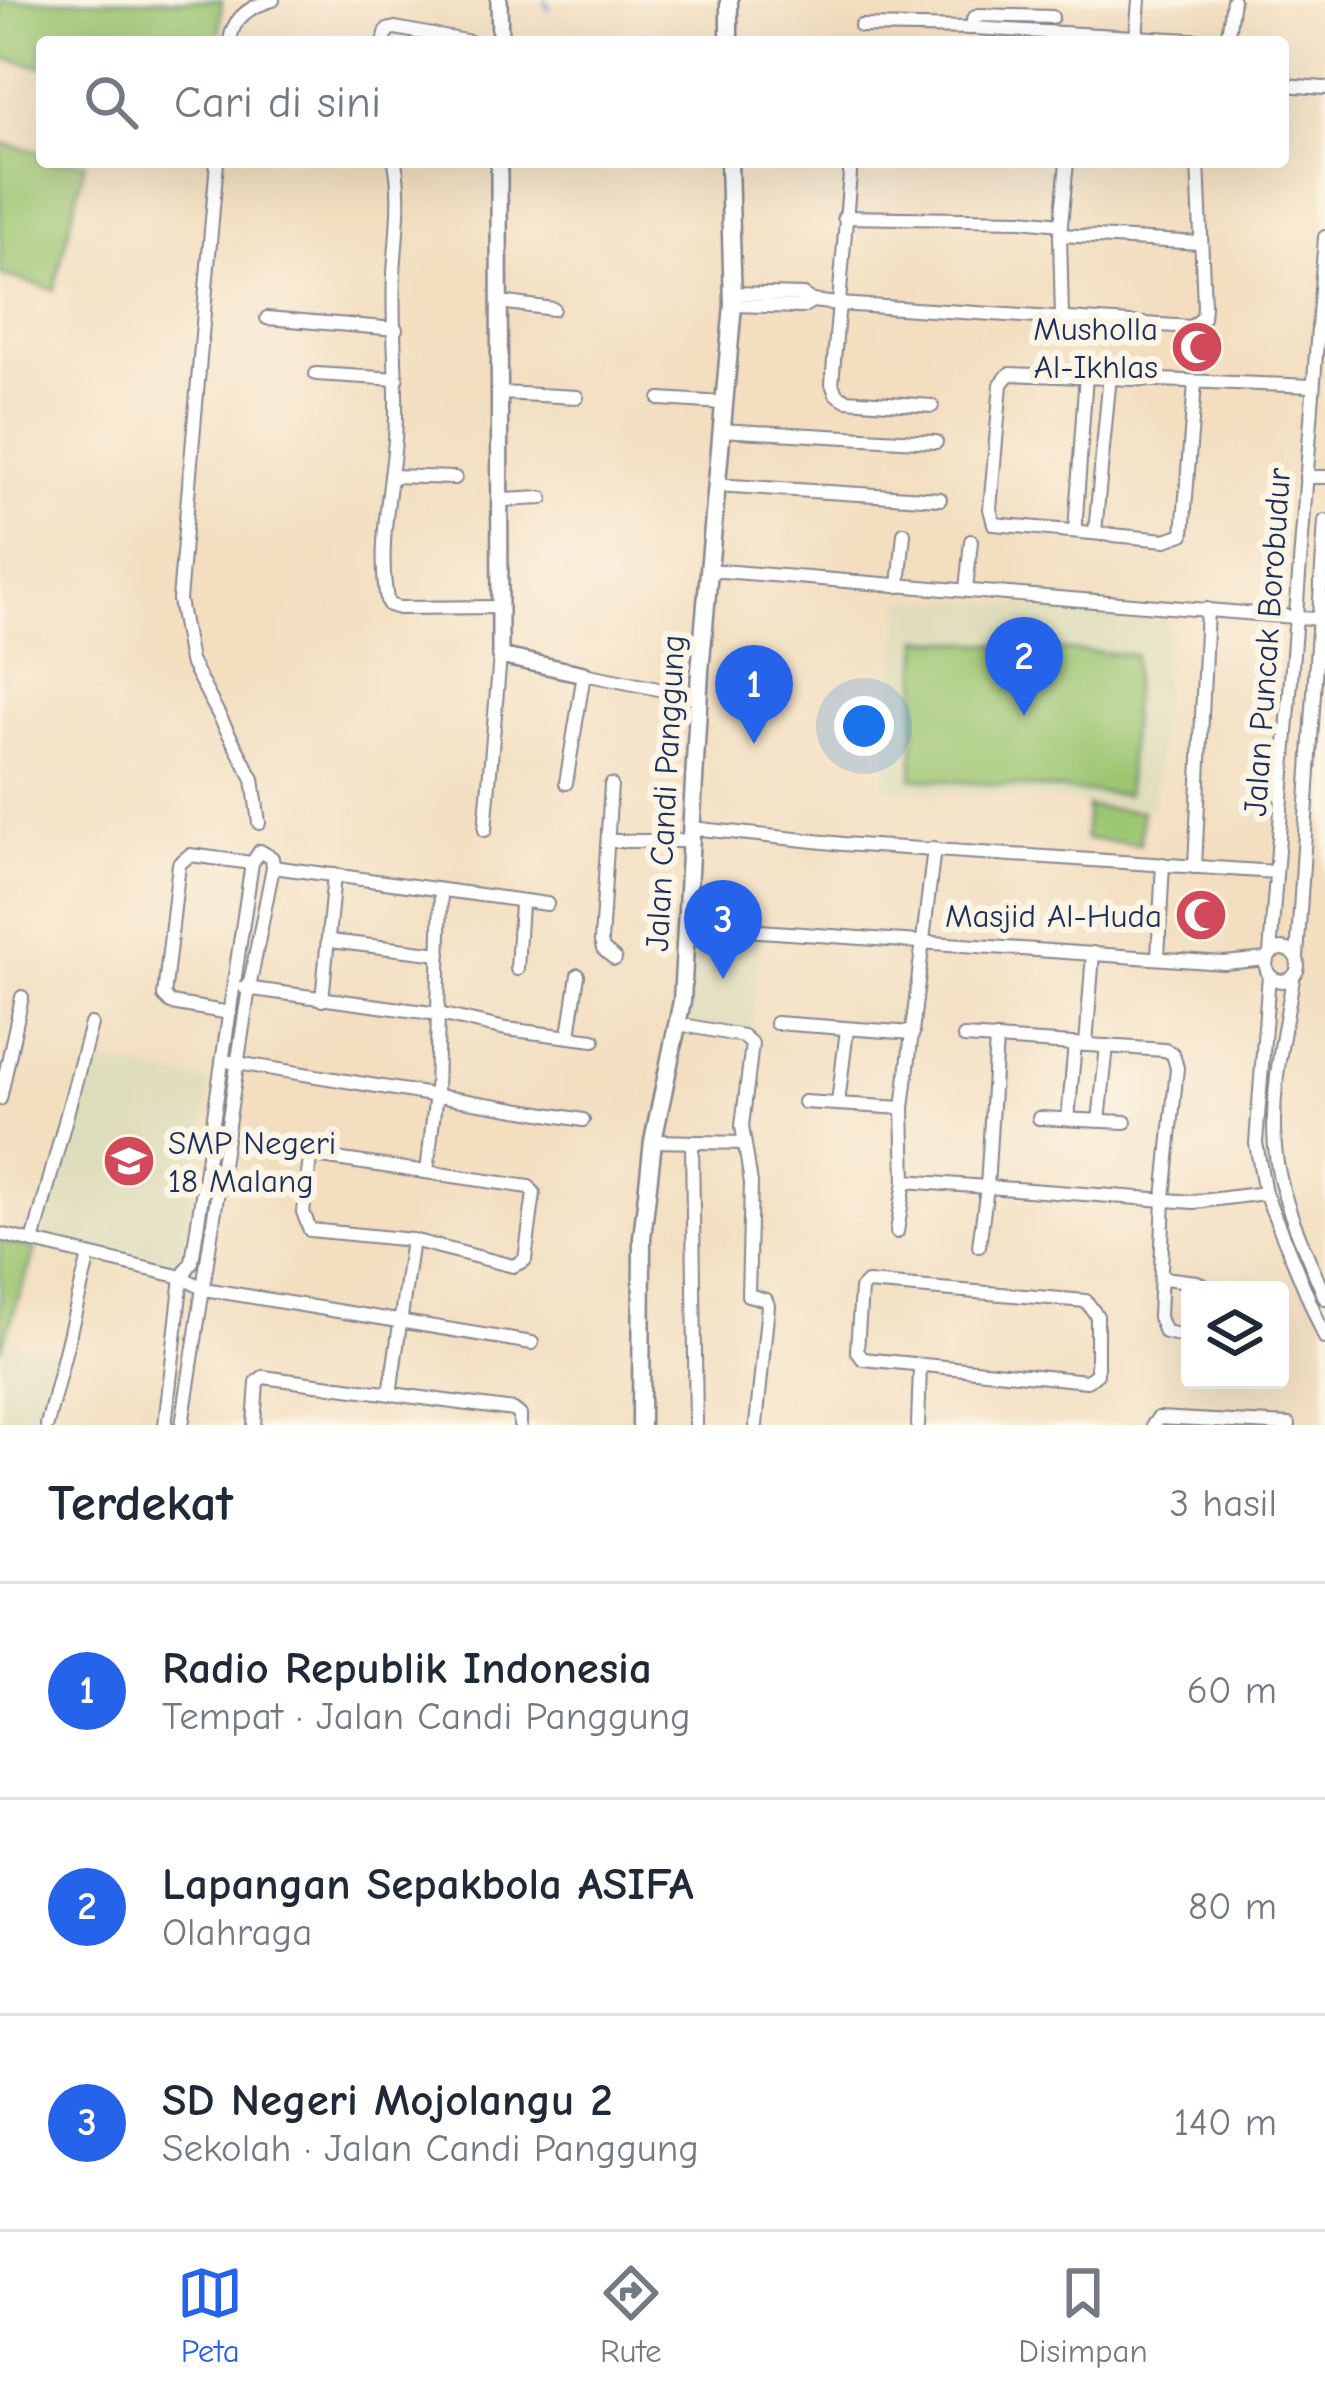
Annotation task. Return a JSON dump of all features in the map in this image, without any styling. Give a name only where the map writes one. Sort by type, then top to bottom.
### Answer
[{"type":"main road","points":[[729,0],[729,36]]},
{"type":"main road","name":"Jalan Candi Panggung","points":[[640,1425],[642,1238],[653,1141],[678,1024],[698,697],[733,299],[729,168]]},
{"type":"street","points":[[230,36],[244,12],[273,0]]},
{"type":"street","points":[[499,0],[500,36]]},
{"type":"street","points":[[1051,34],[1054,0]]},
{"type":"street","points":[[1136,36],[1139,0]]},
{"type":"street","points":[[1228,36],[1233,0]]},
{"type":"street","points":[[973,28],[978,15],[1052,17]]},
{"type":"street","points":[[861,26],[1094,36]]},
{"type":"street","points":[[386,36],[387,30],[395,28],[438,36]]},
{"type":"street","points":[[1289,86],[1325,88]]},
{"type":"street","points":[[216,168],[179,600],[190,661],[253,779],[259,823]]},
{"type":"street","points":[[396,168],[397,379],[384,531],[389,605],[500,607]]},
{"type":"street","points":[[484,830],[500,656],[499,168]]},
{"type":"street","points":[[850,168],[832,385],[836,394],[869,404],[932,406]]},
{"type":"street","points":[[1062,318],[1060,230],[1066,168]]},
{"type":"street","points":[[733,299],[802,295],[838,304],[1177,327],[1198,323],[1204,306],[1198,168]]},
{"type":"street","points":[[844,217],[1022,220],[1060,230],[1201,243]]},
{"type":"street","name":"Jalan Puncak Borobudur","points":[[1325,237],[1322,335],[1312,386],[1256,1143],[1265,1193],[1322,1321],[1325,1338]]},
{"type":"street","points":[[500,302],[553,309]]},
{"type":"street","points":[[267,318],[396,329]]},
{"type":"street","points":[[1195,383],[1183,533],[1166,540],[994,524],[990,509],[1004,377],[1016,371],[1312,386]]},
{"type":"street","points":[[316,374],[397,379]]},
{"type":"street","points":[[1075,531],[1086,374]]},
{"type":"street","points":[[1095,532],[1110,375]]},
{"type":"street","points":[[501,393],[577,397]]},
{"type":"street","points":[[660,399],[724,403]]},
{"type":"street","points":[[721,430],[937,442]]},
{"type":"street","points":[[391,476],[454,478]]},
{"type":"street","points":[[1306,477],[1325,477]]},
{"type":"street","points":[[716,485],[940,499]]},
{"type":"street","points":[[502,500],[542,498]]},
{"type":"street","name":"Jalan Puncak Borobudur","points":[[1297,958],[1325,521]]},
{"type":"street","points":[[899,586],[904,533]]},
{"type":"street","points":[[966,590],[971,541]]},
{"type":"street","points":[[709,570],[1319,619]]},
{"type":"street","points":[[1195,867],[1207,609]]},
{"type":"street","points":[[1295,643],[1317,646]]},
{"type":"street","points":[[500,656],[698,697]]},
{"type":"street","points":[[566,784],[584,674]]},
{"type":"street","points":[[611,785],[601,940],[607,954],[615,958]]},
{"type":"street","points":[[608,841],[690,835],[1276,872]]},
{"type":"street","points":[[897,1232],[905,1181],[903,1108],[934,848]]},
{"type":"street","points":[[165,1425],[182,1277],[192,1262],[231,1062],[230,1012],[241,988],[255,955],[273,866],[272,858],[260,851],[252,863],[239,952],[241,988],[182,1425]]},
{"type":"street","points":[[230,1012],[172,1003],[164,996],[179,864],[190,855],[252,863]]},
{"type":"street","points":[[1158,958],[1163,865]]},
{"type":"street","points":[[273,866],[547,904]]},
{"type":"street","points":[[322,1000],[334,875]]},
{"type":"street","points":[[427,1172],[436,1093],[441,891]]},
{"type":"street","points":[[517,969],[520,903]]},
{"type":"street","points":[[686,926],[1224,963],[1268,964],[1284,949],[1297,958],[1298,969],[1292,979],[1278,1072],[1274,1146],[1284,1196],[1325,1298]]},
{"type":"street","points":[[330,941],[440,954]]},
{"type":"street","points":[[239,952],[255,955]]},
{"type":"street","points":[[1068,1119],[1093,953]]},
{"type":"street","points":[[1268,964],[1277,981],[1292,979]]},
{"type":"street","points":[[569,1035],[578,975]]},
{"type":"street","points":[[241,988],[593,1040]]},
{"type":"street","points":[[0,1099],[22,998]]},
{"type":"street","points":[[776,1023],[913,1033]]},
{"type":"street","points":[[33,1242],[91,1024]]},
{"type":"street","points":[[678,1024],[743,1036],[752,1043],[744,1088],[743,1144],[751,1183],[748,1295],[764,1299],[768,1306],[755,1425]]},
{"type":"street","points":[[838,1103],[847,1029]]},
{"type":"street","points":[[964,1037],[1165,1050],[1176,1059],[1164,1198],[1161,1327],[1181,1336]]},
{"type":"street","points":[[979,1246],[996,1039]]},
{"type":"street","points":[[1099,1121],[1107,1046]]},
{"type":"street","points":[[231,1062],[583,1120]]},
{"type":"street","points":[[1260,1071],[1278,1072]]},
{"type":"street","points":[[804,1102],[903,1108]]},
{"type":"street","points":[[1039,1118],[1125,1122]]},
{"type":"street","points":[[653,1141],[743,1144]]},
{"type":"street","points":[[692,1143],[696,1425]]},
{"type":"street","points":[[324,1156],[532,1189],[523,1263],[513,1266],[412,1240],[310,1230],[303,1212],[310,1159],[324,1156]]},
{"type":"street","points":[[905,1181],[1193,1202],[1265,1193]]},
{"type":"street","points":[[0,1234],[182,1277],[203,1289],[532,1342]]},
{"type":"street","points":[[390,1394],[412,1240]]},
{"type":"street","points":[[47,1425],[89,1256]]},
{"type":"street","points":[[1162,1278],[1188,1281]]},
{"type":"street","points":[[872,1282],[1086,1301],[1097,1316],[1097,1374],[1092,1380],[920,1367],[868,1361],[859,1355],[863,1285],[872,1282]]},
{"type":"street","points":[[918,1425],[920,1367]]},
{"type":"street","points":[[254,1425],[256,1387],[262,1377],[514,1410],[520,1414],[520,1425]]},
{"type":"street","points":[[1153,1425],[1159,1418],[1180,1416],[1289,1425]]},
{"type":"shaded area","points":[[902,598],[1168,616],[1154,807],[884,788]]},
{"type":"shaded area","points":[[694,932],[760,937],[751,1035],[685,1022]]},
{"type":"shaded area","name":"SMP Negeri 18 Malang","points":[[88,1059],[210,1082],[180,1268],[40,1240]]},
{"type":"shaded area","points":[[3,1341],[61,1354],[42,1425],[0,1425]]},
{"type":"green space","points":[[0,0],[222,0],[219,36],[36,36],[36,66],[0,57]]},
{"type":"green space","points":[[0,143],[36,151],[36,168],[84,168],[54,290],[0,274]]},
{"type":"green space","points":[[920,639],[1135,655],[1127,795],[912,778]]},
{"type":"green space","points":[[1087,807],[1142,811],[1140,844],[1085,839]]},
{"type":"green space","points":[[0,1241],[36,1249],[0,1351]]},
{"type":"waterway","points":[[545,0],[549,9]]},
{"type":"place","name":"Musholla Al-Ikhlas","points":[[1197,347]]},
{"type":"place","name":"Lapangan Sepakbola ASIFA","points":[[1024,716]]},
{"type":"place","name":"Radio Republik Indonesia","points":[[754,744]]},
{"type":"place","name":"Masjid Al-Huda","points":[[1201,915]]},
{"type":"place","name":"SD Negeri Mojolangu 2","points":[[723,979]]},
{"type":"place","name":"SMP Negeri 18 Malang","points":[[129,1161]]}]
